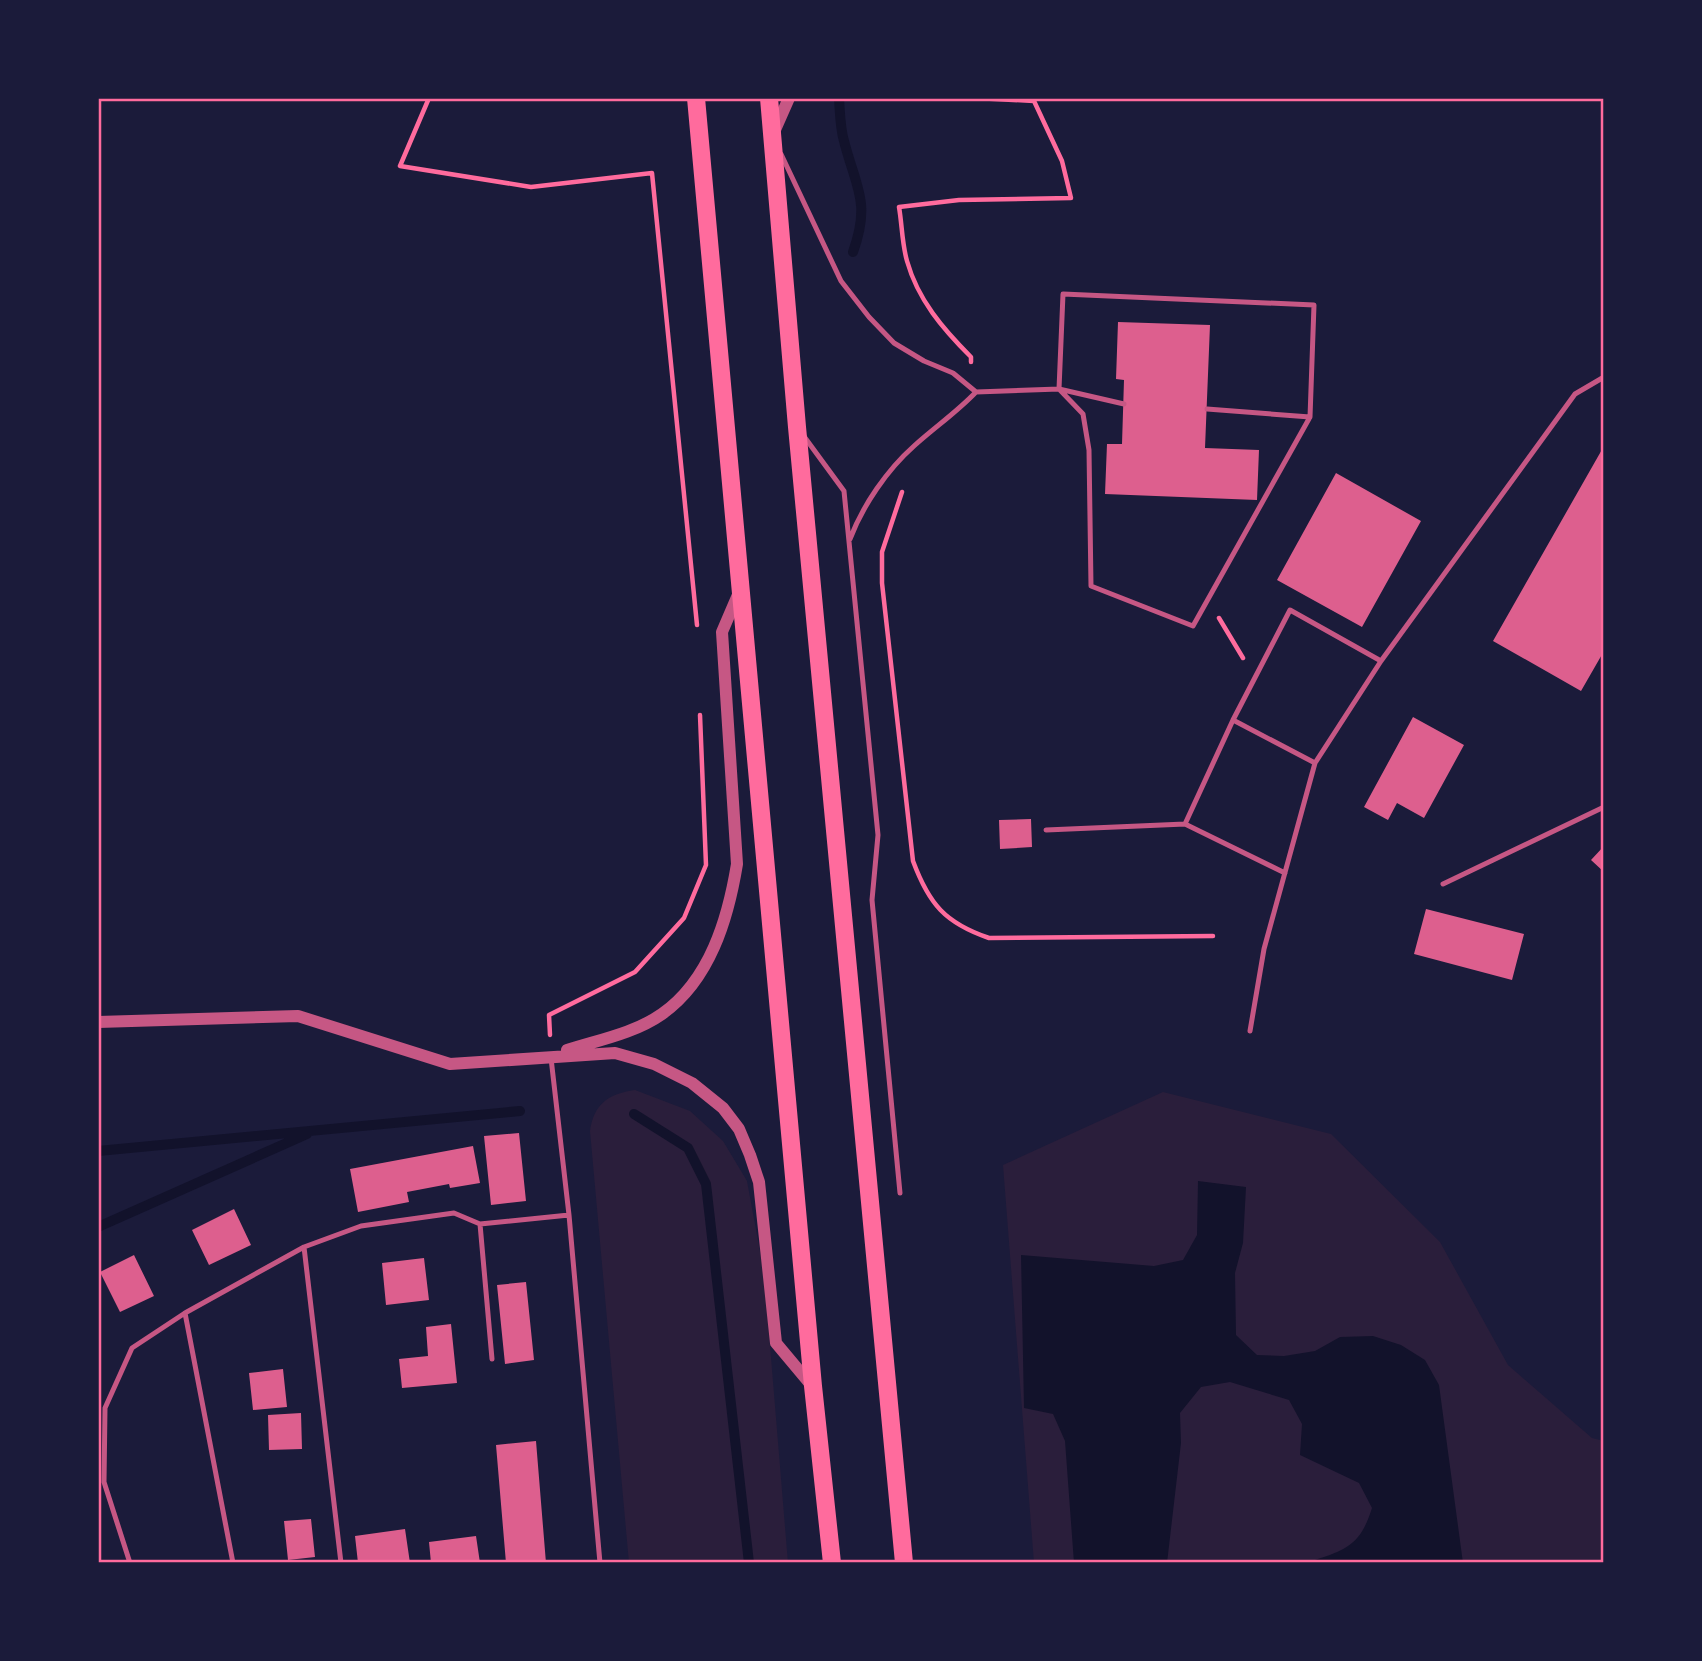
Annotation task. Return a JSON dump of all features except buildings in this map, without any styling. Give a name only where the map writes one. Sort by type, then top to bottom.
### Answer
[{"type":"main road","points":[[696,98],[813,1386],[832,1563]]},
{"type":"main road","points":[[769,98],[797,426],[904,1563]]},
{"type":"street","points":[[772,135],[789,98]]},
{"type":"street","points":[[550,1055],[620,1034],[662,1014],[689,989],[722,930],[731,902],[737,864],[722,632],[740,590]]},
{"type":"street","points":[[98,1022],[298,1016],[450,1064],[550,1055],[615,1053],[654,1064],[692,1083],[723,1108],[739,1129],[759,1182],[776,1343],[813,1386]]},
{"type":"lane","points":[[772,135],[841,281],[869,317],[894,343],[953,373],[976,392],[1059,389],[1124,404]]},
{"type":"lane","points":[[1063,295],[1314,305],[1311,417],[1193,626],[1091,586],[1089,450],[1083,414],[1059,389],[1063,295]]},
{"type":"lane","points":[[1250,1031],[1264,949],[1315,763],[1381,661],[1575,394],[1604,377]]},
{"type":"lane","points":[[849,542],[856,523],[887,475],[914,446],[954,416],[976,392]]},
{"type":"lane","points":[[1207,409],[1311,417]]},
{"type":"lane","points":[[797,426],[844,491],[878,835],[872,900],[900,1193]]},
{"type":"lane","points":[[1185,824],[1254,677],[1290,610],[1381,661]]},
{"type":"lane","points":[[1233,720],[1315,763]]},
{"type":"lane","points":[[1443,884],[1604,807]]},
{"type":"lane","points":[[1046,830],[1185,824],[1285,873]]},
{"type":"lane","points":[[550,1055],[569,1215],[600,1563]]},
{"type":"lane","points":[[130,1563],[104,1482],[105,1408],[132,1348],[186,1312],[303,1247],[361,1226],[454,1213],[480,1224],[569,1215]]},
{"type":"lane","points":[[480,1224],[492,1359]]},
{"type":"lane","points":[[303,1247],[341,1563]]},
{"type":"lane","points":[[186,1312],[233,1563]]},
{"type":"path","points":[[429,98],[400,166],[531,187],[652,173],[698,638]]},
{"type":"path","points":[[976,392],[971,357],[937,323],[907,262],[899,207],[959,200],[1071,198],[1062,161],[1034,101],[977,98]]},
{"type":"path","points":[[905,483],[882,552],[882,583],[913,861],[923,889],[940,912],[966,930],[989,938],[1213,936]]},
{"type":"path","points":[[1208,599],[1254,677]]},
{"type":"path","points":[[550,1055],[549,1015],[635,972],[684,918],[706,865],[700,705]]},
{"type":"shaded area","points":[[635,1090],[690,1111],[723,1141],[747,1181],[764,1273],[788,1563],[629,1563],[590,1131],[595,1114],[604,1102],[617,1094]]},
{"type":"shaded area","points":[[1163,1092],[1331,1134],[1440,1242],[1508,1365],[1592,1438],[1604,1441],[1604,1563],[1034,1563],[1003,1165]]},
{"type":"shaded area","points":[[1198,1181],[1246,1187],[1243,1243],[1235,1273],[1236,1335],[1257,1355],[1284,1356],[1315,1351],[1340,1337],[1373,1336],[1401,1345],[1425,1360],[1439,1385],[1463,1563],[1316,1563],[1315,1560],[1352,1543],[1363,1529],[1372,1508],[1359,1483],[1300,1455],[1302,1424],[1289,1400],[1230,1382],[1201,1387],[1180,1413],[1181,1443],[1167,1563],[1074,1563],[1065,1441],[1053,1414],[1024,1408],[1021,1255],[1154,1266],[1183,1260],[1197,1235]]},
{"type":"waterway","points":[[839,98],[843,136],[860,195],[861,220],[853,252]]},
{"type":"waterway","points":[[98,1151],[520,1111]]},
{"type":"waterway","points":[[634,1114],[688,1148],[706,1184],[749,1563]]},
{"type":"waterway","points":[[98,1227],[307,1134]]}]
